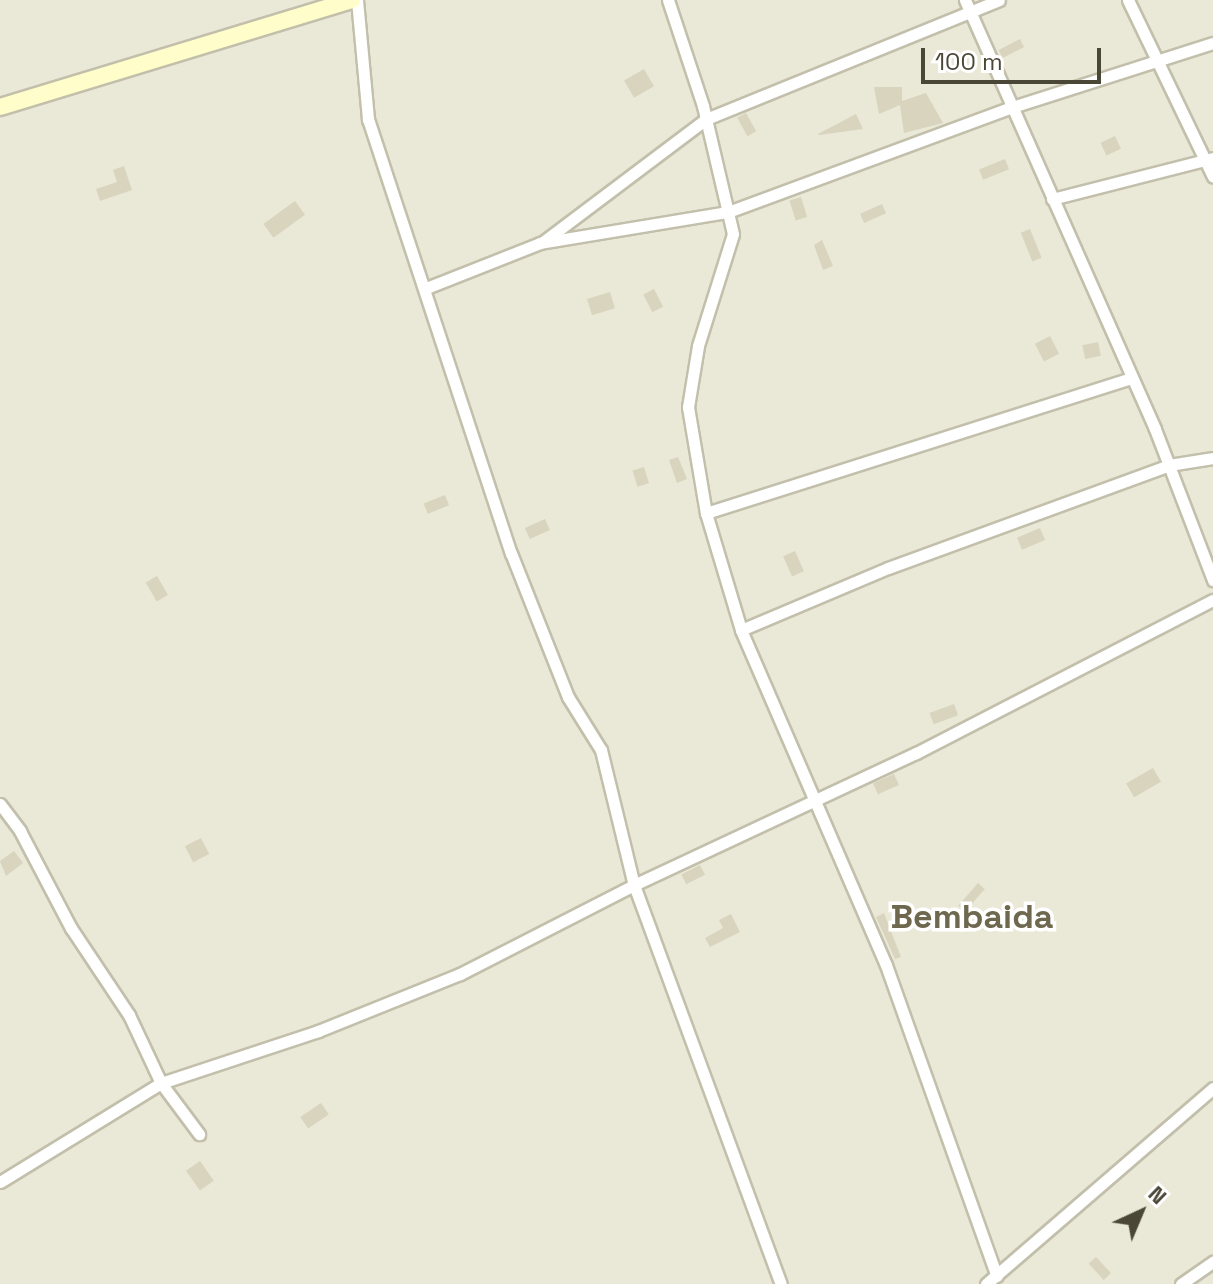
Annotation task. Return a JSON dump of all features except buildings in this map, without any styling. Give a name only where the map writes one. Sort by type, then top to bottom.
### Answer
[{"type":"street","points":[[0,107],[354,0],[368,119],[511,553],[568,697],[601,750],[634,885],[781,1284]]},
{"type":"street","points":[[668,0],[706,119],[733,234],[698,346],[688,407],[706,513],[741,630],[886,965],[997,1276]]},
{"type":"street","points":[[540,243],[706,119],[967,5],[999,0]]},
{"type":"street","points":[[1128,0],[1209,159],[1213,177]]},
{"type":"street","points":[[967,5],[1132,378],[1213,580]]},
{"type":"street","points":[[426,288],[540,243],[728,212],[1012,107],[1213,43]]},
{"type":"street","points":[[1052,199],[1209,159]]},
{"type":"street","points":[[706,513],[1132,378]]},
{"type":"street","points":[[741,630],[888,568],[1169,465],[1213,458]]},
{"type":"street","points":[[0,1182],[161,1083],[318,1031],[460,974],[634,885],[816,801],[1213,600]]},
{"type":"street","points":[[0,804],[71,928],[129,1015],[161,1083],[199,1134]]},
{"type":"street","points":[[986,1284],[1213,1088]]},
{"type":"street","points":[[1181,1284],[1213,1262]]},
{"type":"shaded area","points":[[0,0],[1213,0],[1213,1284],[0,1284]]},
{"type":"district","name":"Bembaida","points":[[972,917]]}]
